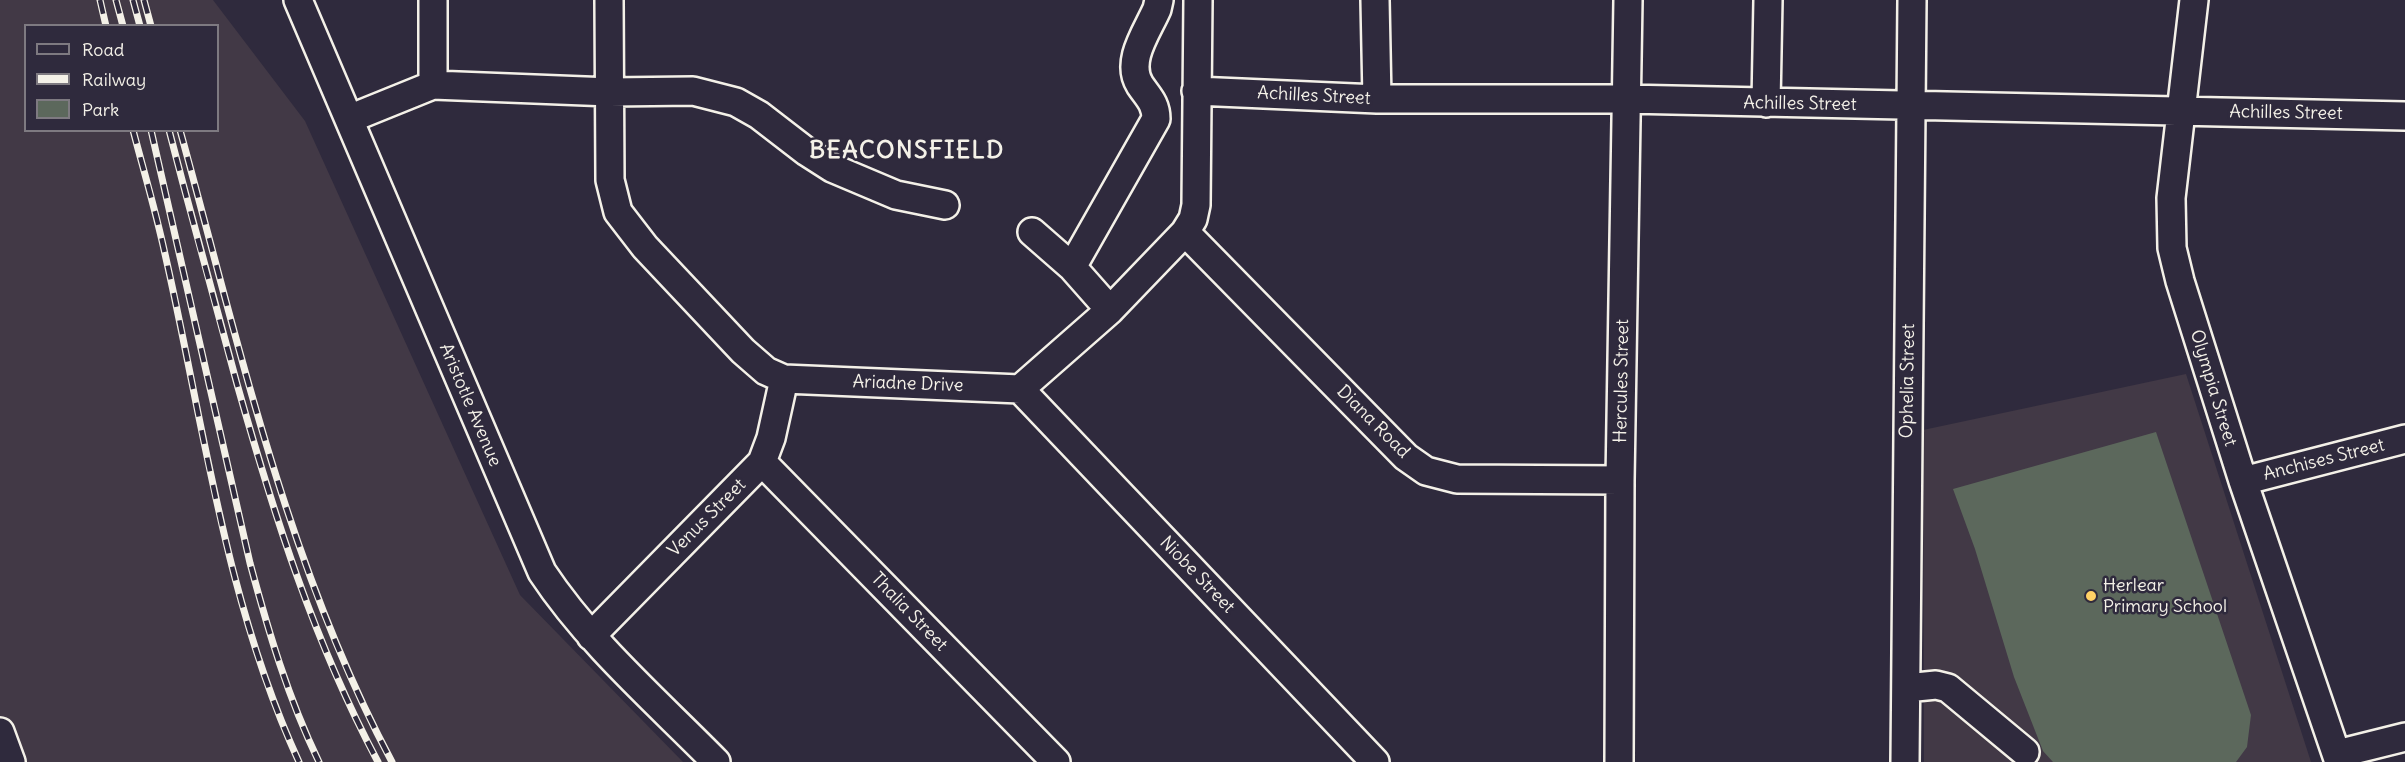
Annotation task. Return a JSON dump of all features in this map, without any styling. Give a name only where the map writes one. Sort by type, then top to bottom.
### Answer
[{"type":"street","name":"Aristotle Avenue","points":[[298,0],[542,572],[565,606],[591,636],[716,762]]},
{"type":"street","points":[[433,0],[433,85]]},
{"type":"street","name":"Ariadne Drive","points":[[609,0],[610,180],[618,212],[645,247],[743,351],[766,371],[784,378],[1020,389]]},
{"type":"street","points":[[1072,267],[1156,119],[1156,109],[1138,83],[1133,61],[1159,0]]},
{"type":"street","points":[[1020,389],[1110,310],[1185,232],[1193,219],[1196,205],[1198,0]]},
{"type":"street","points":[[1375,0],[1377,99]]},
{"type":"street","name":"Hercules Street","points":[[1619,762],[1620,480],[1628,0]]},
{"type":"street","points":[[1766,103],[1768,0]]},
{"type":"street","name":"Ophelia Street","points":[[1905,762],[1912,0]]},
{"type":"street","name":"Olympia Street","points":[[2193,0],[2171,198],[2172,248],[2180,281],[2243,481],[2338,758]]},
{"type":"street","points":[[348,119],[433,85],[610,92],[693,92],[736,102],[759,115],[832,168],[896,195],[945,205]]},
{"type":"street","name":"Achilles Street","points":[[1196,91],[1377,99],[1626,99],[2405,116]]},
{"type":"street","points":[[1032,232],[1072,267],[1110,310]]},
{"type":"street","name":"Diana Road","points":[[1185,232],[1406,457],[1426,471],[1457,479],[1620,480]]},
{"type":"street","name":"Venus Street","points":[[591,636],[762,462],[771,438],[784,378]]},
{"type":"street","name":"Niobe Street","points":[[1020,389],[1375,762]]},
{"type":"street","name":"Anchises Street","points":[[2243,481],[2405,439]]},
{"type":"street","name":"Thalia Street","points":[[762,462],[1056,762]]},
{"type":"street","points":[[1906,688],[1936,684],[1948,687],[2025,752]]},
{"type":"street","points":[[0,732],[11,762]]},
{"type":"street","points":[[2338,758],[2405,737]]},
{"type":"shaded area","points":[[0,0],[213,0],[305,121],[520,595],[683,762],[0,762]]},
{"type":"shaded area","name":"Herlear Primary School","points":[[2186,374],[2311,762],[1924,762],[1923,430]]},
{"type":"green space","points":[[2156,432],[2251,715],[2247,747],[2236,762],[2053,762],[2043,751],[2014,677],[1975,549],[1953,489]]},
{"type":"railway","points":[[100,0],[106,24]]},
{"type":"railway","points":[[116,0],[122,24]]},
{"type":"railway","points":[[133,0],[139,24]]},
{"type":"railway","points":[[144,0],[150,24]]},
{"type":"railway","points":[[134,132],[154,207],[234,576],[252,639],[299,762]]},
{"type":"railway","points":[[151,132],[250,563],[280,664],[319,762]]},
{"type":"railway","points":[[170,132],[237,384],[281,530],[334,671],[378,762]]},
{"type":"railway","points":[[181,132],[245,372],[294,532],[355,687],[392,762]]},
{"type":"place","name":"Herlear Primary School","points":[[2091,596]]},
{"type":"district","name":"BEACONSFIELD","points":[[907,151]]}]
